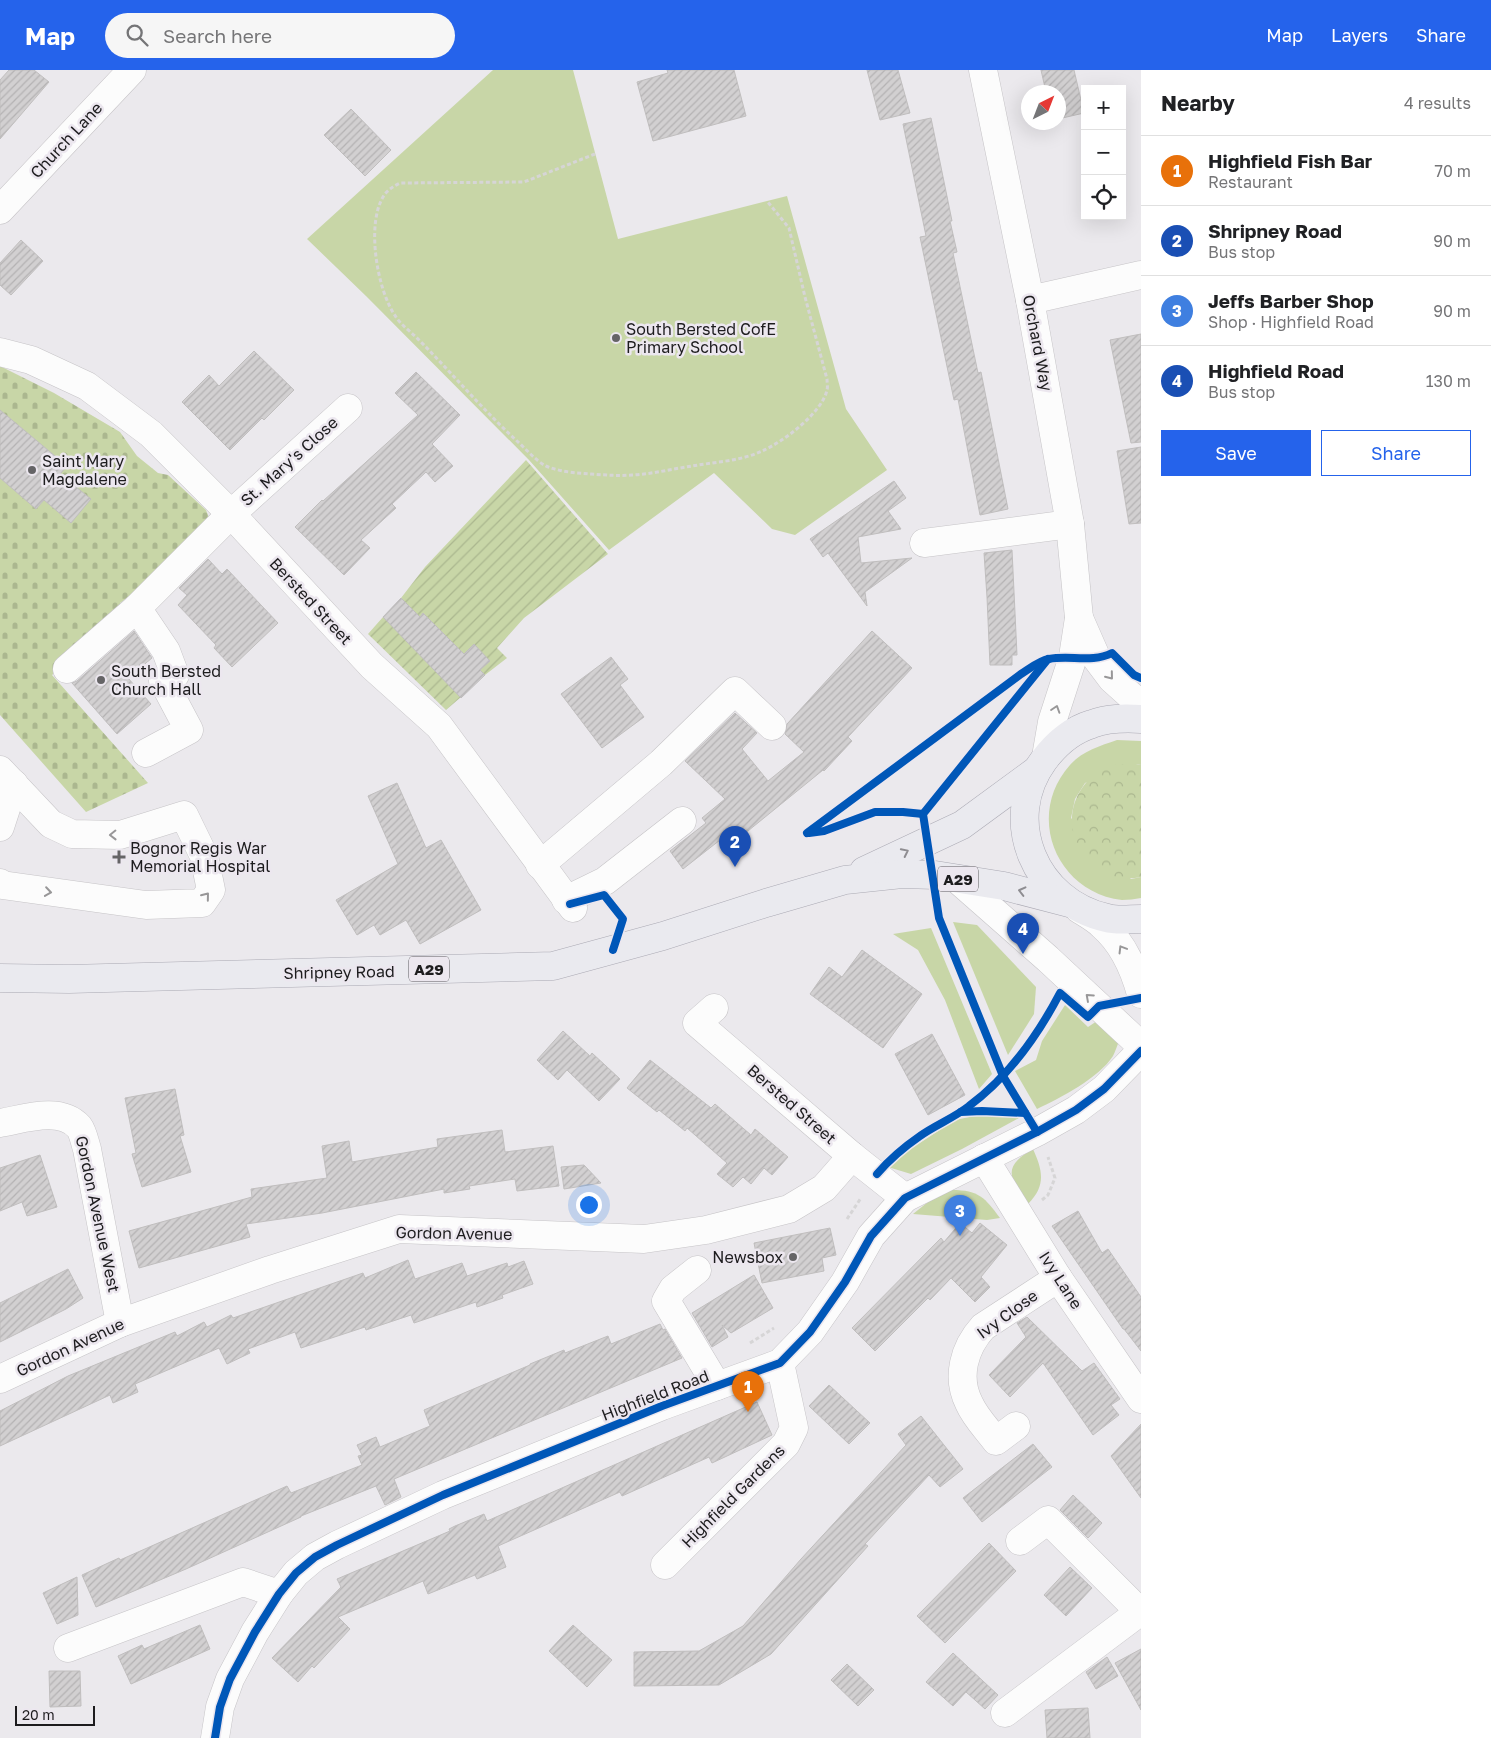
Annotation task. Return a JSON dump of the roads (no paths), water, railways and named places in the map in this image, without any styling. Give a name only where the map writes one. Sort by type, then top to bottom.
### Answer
[{"type":"main road","name":"Shripney Road","points":[[0,978],[69,979],[552,966],[663,936],[845,880],[962,825],[1041,764],[1068,735],[1091,724],[1116,718],[1141,719]]},
{"type":"main road","name":"Shripney Road","points":[[1041,764],[1026,798],[1024,828],[1032,857],[1047,883],[1073,905]]},
{"type":"main road","name":"Shripney Road","points":[[845,880],[902,874],[935,875],[1004,886],[1073,905],[1108,919],[1141,919]]},
{"type":"street","name":"Church Lane","points":[[0,210],[132,70]]},
{"type":"street","name":"Orchard Way","points":[[983,70],[1030,300],[1070,524],[1079,618]]},
{"type":"street","points":[[1030,300],[1141,275]]},
{"type":"street","name":"Bersted Street","points":[[0,352],[32,360],[87,386],[151,434],[231,514],[372,666],[439,726],[569,904],[606,881],[682,820]]},
{"type":"street","name":"St. Mary's Close","points":[[67,669],[137,608],[231,514],[348,408]]},
{"type":"street","points":[[924,543],[1070,524]]},
{"type":"street","points":[[137,608],[166,651],[175,675],[163,681],[188,730],[146,753]]},
{"type":"street","points":[[1079,618],[1097,658],[1112,679],[1141,705]]},
{"type":"street","points":[[1041,764],[1073,657],[1079,618]]},
{"type":"street","points":[[540,865],[661,763],[735,691],[772,726]]},
{"type":"street","points":[[0,827],[7,777]]},
{"type":"street","points":[[0,883],[2,885],[146,905],[202,903],[211,890],[204,856],[184,815],[120,835],[72,834],[50,824],[7,777]]},
{"type":"street","points":[[957,879],[1055,966],[1139,1052]]},
{"type":"street","points":[[1073,905],[1102,924],[1121,946],[1132,967],[1141,994]]},
{"type":"street","name":"Bersted Street","points":[[714,1008],[697,1023],[852,1156],[905,1198]]},
{"type":"street","points":[[1139,1052],[1141,1008]]},
{"type":"street","name":"Highfield Road","points":[[215,1734],[220,1707],[230,1679],[255,1632],[279,1594],[296,1573],[315,1557],[346,1540],[443,1495],[662,1406],[780,1363],[810,1332],[845,1282],[872,1236],[905,1198],[1076,1110],[1104,1089],[1139,1052]]},
{"type":"street","name":"Gordon Avenue West","points":[[0,1123],[60,1115],[80,1128],[87,1149],[120,1323]]},
{"type":"street","name":"Gordon Avenue","points":[[0,1379],[120,1323],[270,1270],[399,1229],[644,1239],[706,1230],[789,1209],[824,1188],[852,1156]]},
{"type":"street","name":"Ivy Lane","points":[[984,1158],[1058,1278],[1141,1399]]},
{"type":"street","points":[[697,1270],[673,1289],[666,1300],[717,1386]]},
{"type":"street","name":"Ivy Close","points":[[1016,1426],[996,1441],[964,1394],[962,1376],[964,1364],[973,1338],[983,1327],[1058,1278]]},
{"type":"street","name":"Highfield Gardens","points":[[665,1565],[786,1444],[794,1428],[780,1363]]},
{"type":"street","points":[[1005,1713],[1141,1612],[1048,1520],[1020,1541]]},
{"type":"street","points":[[68,1648],[242,1582],[279,1594]]},
{"type":"place","name":"South Bersted CofE Primary School","points":[[616,338]]},
{"type":"place","name":"Saint Mary Magdalene","points":[[32,470]]},
{"type":"place","name":"South Bersted Church Hall","points":[[101,680]]},
{"type":"place","name":"Bognor Regis War Memorial Hospital","points":[[119,857]]},
{"type":"place","name":"Shripney Road","points":[[735,867]]},
{"type":"place","name":"Highfield Road","points":[[1023,954]]},
{"type":"place","name":"Jeffs Barber Shop","points":[[960,1236]]},
{"type":"place","name":"Newsbox","points":[[793,1257]]},
{"type":"place","name":"Highfield Fish Bar","points":[[748,1412]]}]
